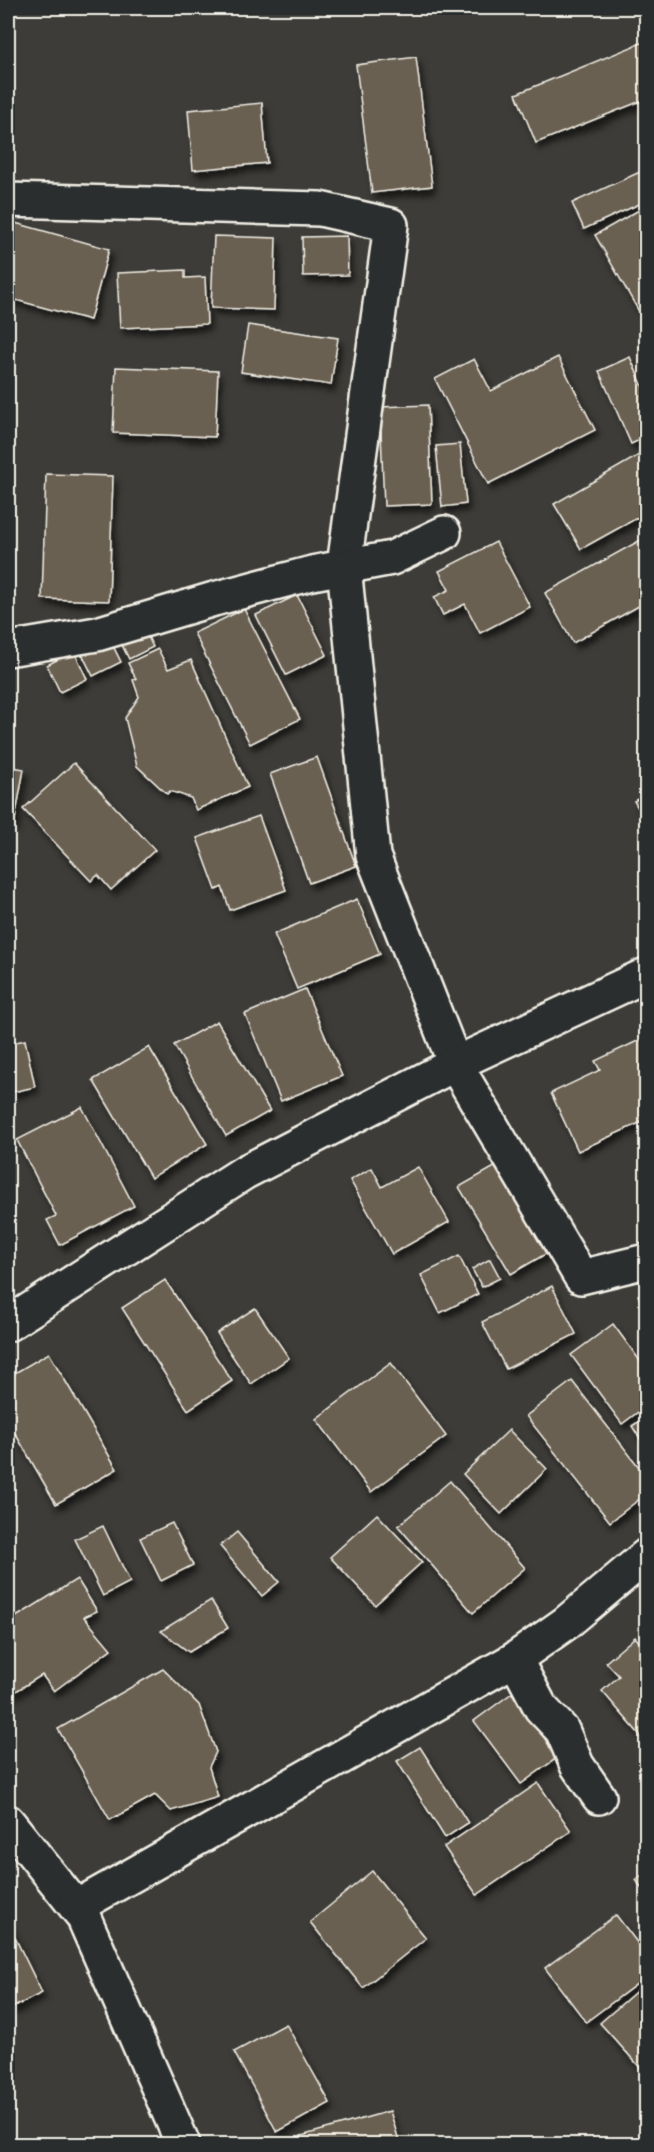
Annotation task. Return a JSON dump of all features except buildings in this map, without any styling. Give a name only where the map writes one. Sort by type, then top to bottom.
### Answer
[{"type":"street","points":[[8,200],[320,209],[391,225],[344,566],[373,856],[455,1064],[581,1277],[646,1261]]},
{"type":"street","points":[[8,649],[97,634],[214,599],[344,566],[392,558],[444,533]]},
{"type":"street","points":[[8,1324],[245,1172],[455,1064],[646,975]]},
{"type":"street","points":[[76,1907],[515,1659],[566,1623],[644,1561]]},
{"type":"street","points":[[515,1659],[541,1708],[562,1730],[577,1766],[598,1797]]},
{"type":"street","points":[[8,1822],[83,1916],[183,2145]]}]
